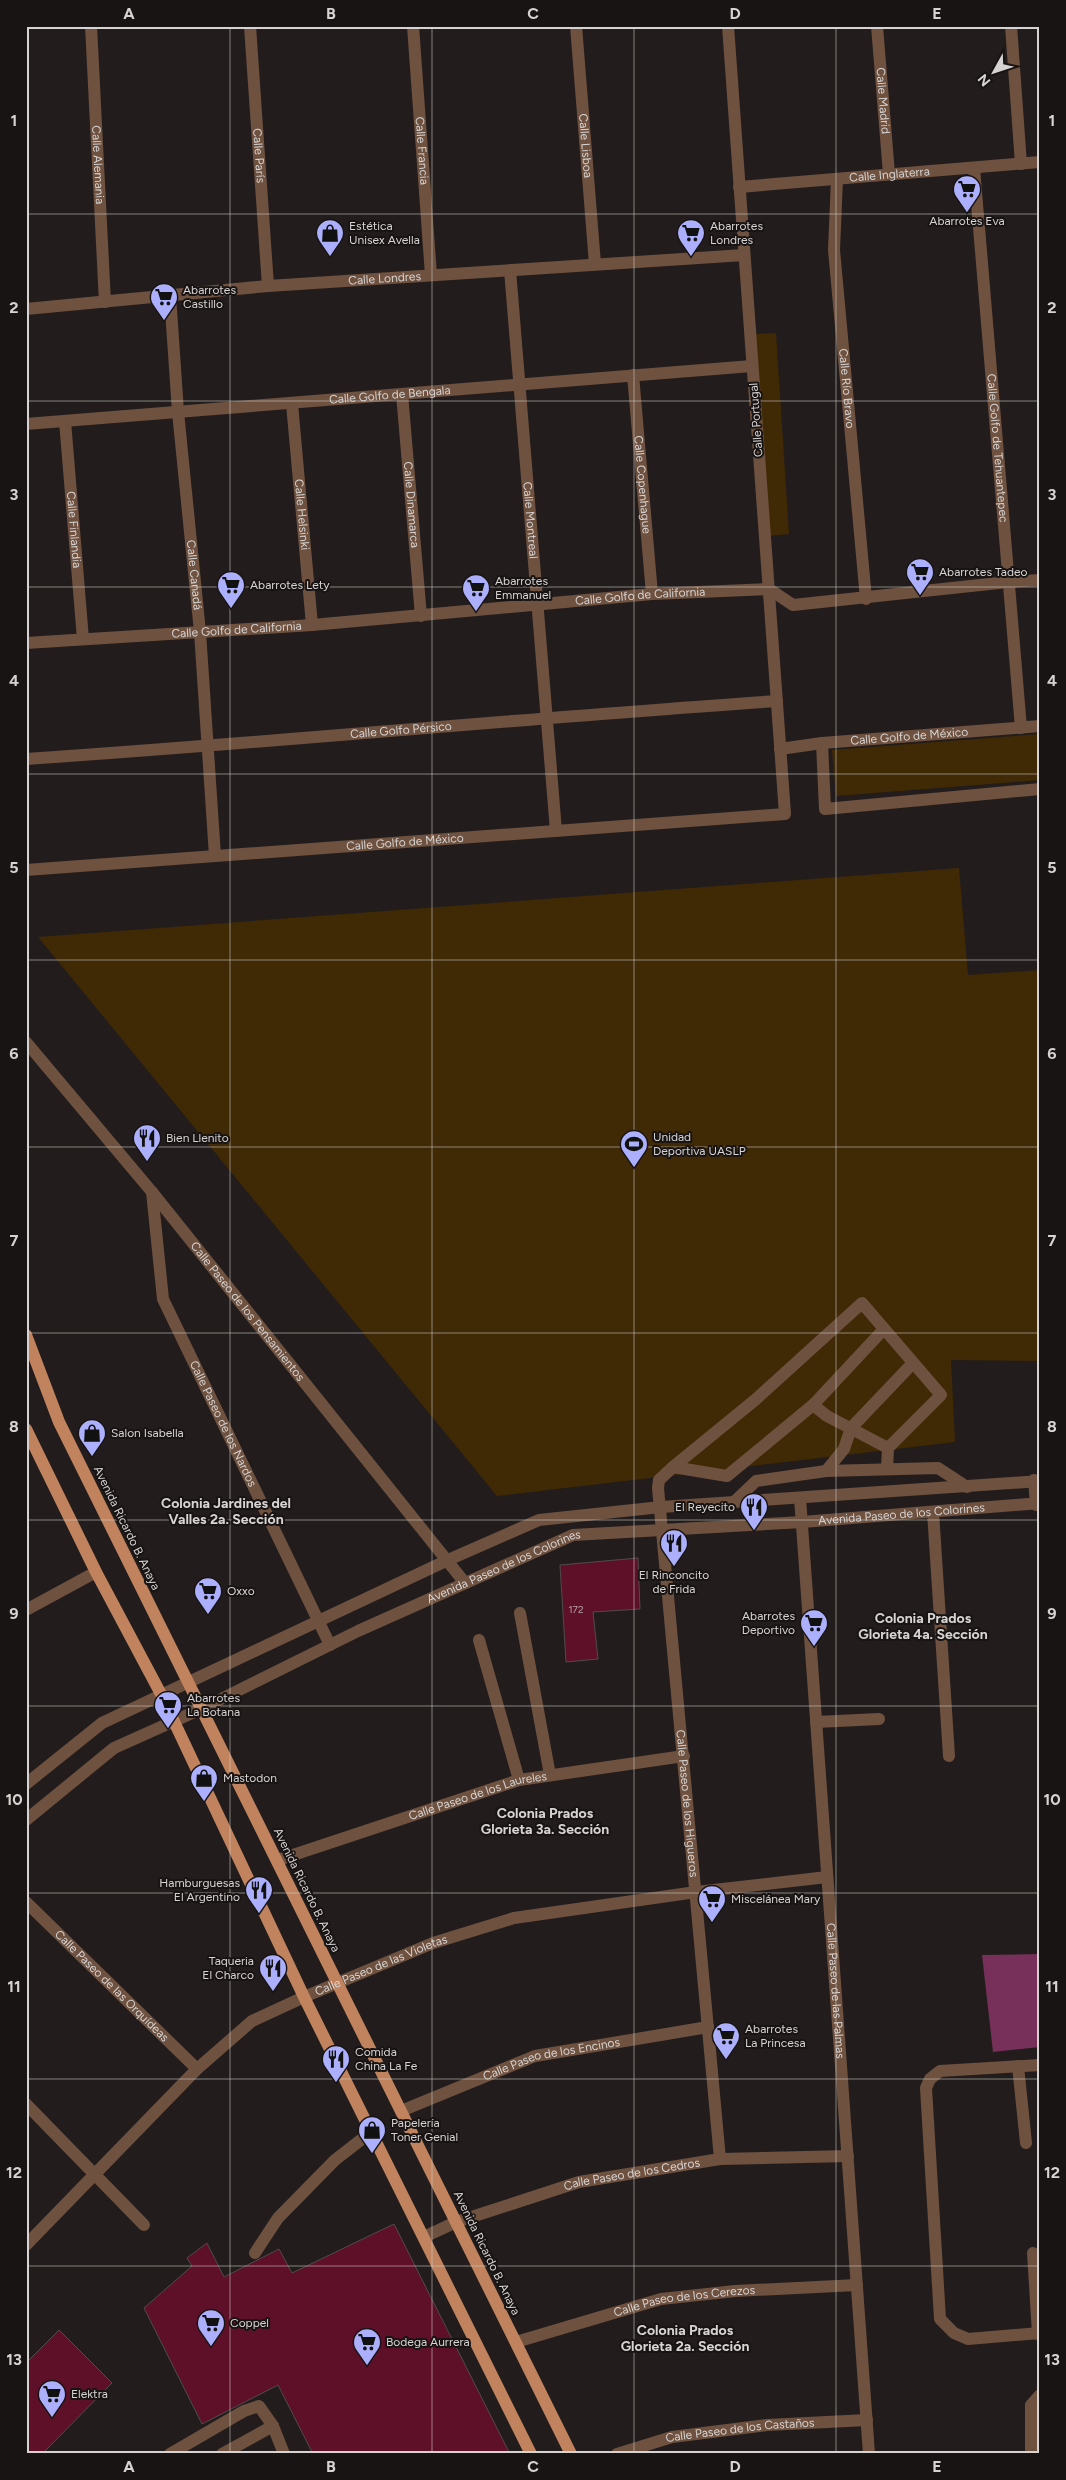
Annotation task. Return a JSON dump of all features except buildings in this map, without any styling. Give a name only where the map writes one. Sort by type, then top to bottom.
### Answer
[{"type":"main road","name":"Avenida Ricardo B. Anaya","points":[[26,1335],[59,1422],[278,1860],[571,2454]]},
{"type":"main road","points":[[28,1435],[96,1572],[162,1696],[304,1997],[531,2454]]},
{"type":"street","name":"Calle Alemania","points":[[91,26],[105,302]]},
{"type":"street","name":"Calle París","points":[[250,26],[268,286]]},
{"type":"street","name":"Calle Francia","points":[[413,26],[431,275]]},
{"type":"street","name":"Calle Lisboa","points":[[576,26],[595,264]]},
{"type":"street","name":"Calle Portugal","points":[[728,26],[785,814]]},
{"type":"street","name":"Calle Madrid","points":[[877,26],[889,174]]},
{"type":"street","points":[[1011,26],[1021,164]]},
{"type":"street","name":"Calle Inglaterra","points":[[740,186],[1040,162]]},
{"type":"street","name":"Calle Golfo de Tehuantepec","points":[[974,168],[1021,728]]},
{"type":"street","name":"Calle Río Bravo","points":[[837,179],[834,250],[866,599]]},
{"type":"street","name":"Calle Londres","points":[[26,309],[268,286],[744,255]]},
{"type":"street","name":"Calle Montreal","points":[[510,270],[556,831]]},
{"type":"street","name":"Calle Canadá","points":[[170,295],[178,412],[200,632],[215,856]]},
{"type":"street","name":"Calle Golfo de Bengala","points":[[26,424],[752,366]]},
{"type":"street","name":"Calle Copenhague","points":[[633,375],[652,594]]},
{"type":"street","name":"Calle Dinamarca","points":[[402,394],[421,616]]},
{"type":"street","name":"Calle Helsinki","points":[[292,404],[312,626]]},
{"type":"street","name":"Calle Finlandia","points":[[65,421],[83,639]]},
{"type":"street","points":[[768,589],[793,606],[1040,580]]},
{"type":"street","name":"Calle Golfo de California","points":[[26,643],[312,626],[652,594],[768,589]]},
{"type":"street","name":"Calle Golfo Pérsico","points":[[26,759],[208,747],[546,717],[777,701]]},
{"type":"street","name":"Calle Golfo de México","points":[[780,749],[822,743],[1040,726]]},
{"type":"street","points":[[822,743],[825,809],[1040,789]]},
{"type":"street","name":"Calle Golfo de México","points":[[26,870],[785,814]]},
{"type":"street","name":"Calle Paseo de los Pensamientos","points":[[26,1042],[152,1192],[465,1583]]},
{"type":"street","name":"Calle Paseo de los Nardos","points":[[152,1192],[163,1299],[330,1645]]},
{"type":"street","points":[[673,1467],[755,1400],[862,1303],[941,1395],[888,1448],[887,1469]]},
{"type":"street","points":[[673,1467],[727,1476],[813,1405],[884,1329]]},
{"type":"street","points":[[826,1472],[844,1448],[851,1428],[913,1363]]},
{"type":"street","points":[[813,1405],[888,1448]]},
{"type":"street","name":"Calle Paseo de los Higueros","points":[[673,1467],[659,1480],[658,1488],[720,2159]]},
{"type":"street","points":[[734,1502],[756,1481],[826,1472],[938,1468],[967,1487]]},
{"type":"street","points":[[1037,1480],[1038,1504]]},
{"type":"street","name":"Avenida Paseo de los Colorines","points":[[26,1784],[102,1724],[319,1620],[540,1520],[661,1507],[967,1487],[1037,1480]]},
{"type":"street","points":[[1000,1484],[1002,1507]]},
{"type":"street","name":"Calle Paseo de las Palmas","points":[[800,1498],[869,2454]]},
{"type":"street","name":"Avenida Paseo de los Colorines","points":[[26,1820],[114,1748],[201,1709],[330,1645],[573,1535],[802,1522],[1038,1504]]},
{"type":"street","points":[[933,1512],[949,1756]]},
{"type":"street","points":[[26,1610],[96,1572]]},
{"type":"street","points":[[520,1613],[550,1775]]},
{"type":"street","points":[[480,1640],[519,1780]]},
{"type":"street","points":[[816,1722],[879,1719]]},
{"type":"street","name":"Calle Paseo de los Laureles","points":[[278,1860],[519,1780],[684,1756]]},
{"type":"street","name":"Calle Paseo de las Violetas","points":[[26,2245],[197,2069],[252,2021],[304,1997],[434,1943],[514,1918],[696,1892],[827,1877]]},
{"type":"street","name":"Calle Paseo de las Orquídeas","points":[[26,1902],[197,2069]]},
{"type":"street","name":"Calle Paseo de los Encinos","points":[[401,2111],[535,2056],[708,2027]]},
{"type":"street","points":[[1033,2253],[1039,2333],[968,2339],[954,2334],[940,2319],[926,2088],[930,2079],[940,2071],[1040,2065]]},
{"type":"street","points":[[1018,2066],[1026,2143]]},
{"type":"street","points":[[26,2104],[144,2225]]},
{"type":"street","points":[[255,2253],[278,2218],[335,2160],[371,2132]]},
{"type":"street","name":"Calle Paseo de los Cedros","points":[[424,2237],[456,2222],[578,2182],[720,2159],[848,2156]]},
{"type":"street","name":"Calle Paseo de los Cerezos","points":[[516,2342],[661,2299],[735,2291],[857,2285]]},
{"type":"street","points":[[1031,2454],[1031,2405],[1040,2395]]},
{"type":"street","points":[[170,2454],[244,2412],[259,2406],[272,2426],[284,2454]]},
{"type":"street","name":"Calle Paseo de los Castaños","points":[[618,2454],[672,2437],[767,2425],[867,2420]]},
{"type":"street","points":[[222,2454],[272,2426]]},
{"type":"shaded area","points":[[776,333],[789,534],[768,536],[755,334]]},
{"type":"shaded area","points":[[1040,734],[1040,780],[836,796],[832,750]]},
{"type":"shaded area","name":"Unidad Deportiva UASLP","points":[[959,868],[968,975],[1040,970],[1040,1361],[951,1360],[955,1442],[497,1496],[38,937]]},
{"type":"shaded area","points":[[1040,1954],[1040,2047],[993,2052],[982,1955]]},
{"type":"place","name":"Abarrotes Eva","points":[[967,213]]},
{"type":"place","name":"Estética Unisex Avella","points":[[330,257]]},
{"type":"place","name":"Abarrotes Londres","points":[[691,257]]},
{"type":"place","name":"Abarrotes Castillo","points":[[164,321]]},
{"type":"place","name":"Abarrotes Tadeo","points":[[920,596]]},
{"type":"place","name":"Abarrotes Lety","points":[[231,609]]},
{"type":"place","name":"Abarrotes Emmanuel","points":[[476,612]]},
{"type":"place","name":"Bien Llenito","points":[[147,1162]]},
{"type":"place","name":"Unidad Deportiva UASLP","points":[[634,1168]]},
{"type":"place","name":"Salon Isabella","points":[[92,1457]]},
{"type":"place","name":"El Reyecito","points":[[754,1531]]},
{"type":"place","name":"El Rinconcito de Frida","points":[[674,1567]]},
{"type":"place","name":"Oxxo","points":[[208,1615]]},
{"type":"place","name":"Abarrotes Deportivo","points":[[814,1647]]},
{"type":"place","name":"Abarrotes La Botana","points":[[168,1729]]},
{"type":"place","name":"Mastodon","points":[[204,1802]]},
{"type":"place","name":"Hamburguesas El Argentino","points":[[259,1914]]},
{"type":"place","name":"Miscelánea Mary","points":[[712,1923]]},
{"type":"place","name":"Taqueria El Charco","points":[[273,1992]]},
{"type":"place","name":"Abarrotes La Princesa","points":[[726,2060]]},
{"type":"place","name":"Comida China La Fe","points":[[336,2083]]},
{"type":"place","name":"Papelería Toner Genial","points":[[372,2154]]},
{"type":"place","name":"Coppel","points":[[211,2347]]},
{"type":"place","name":"Bodega Aurrera","points":[[367,2366]]},
{"type":"place","name":"Elektra","points":[[52,2418]]},
{"type":"district","name":"Colonia Jardines del Valles 2a. Sección","points":[[226,1512]]},
{"type":"district","name":"Colonia Prados Glorieta 4a. Sección","points":[[923,1626]]},
{"type":"district","name":"Colonia Prados Glorieta 3a. Sección","points":[[545,1822]]},
{"type":"district","name":"Colonia Prados Glorieta 2a. Sección","points":[[685,2338]]}]
